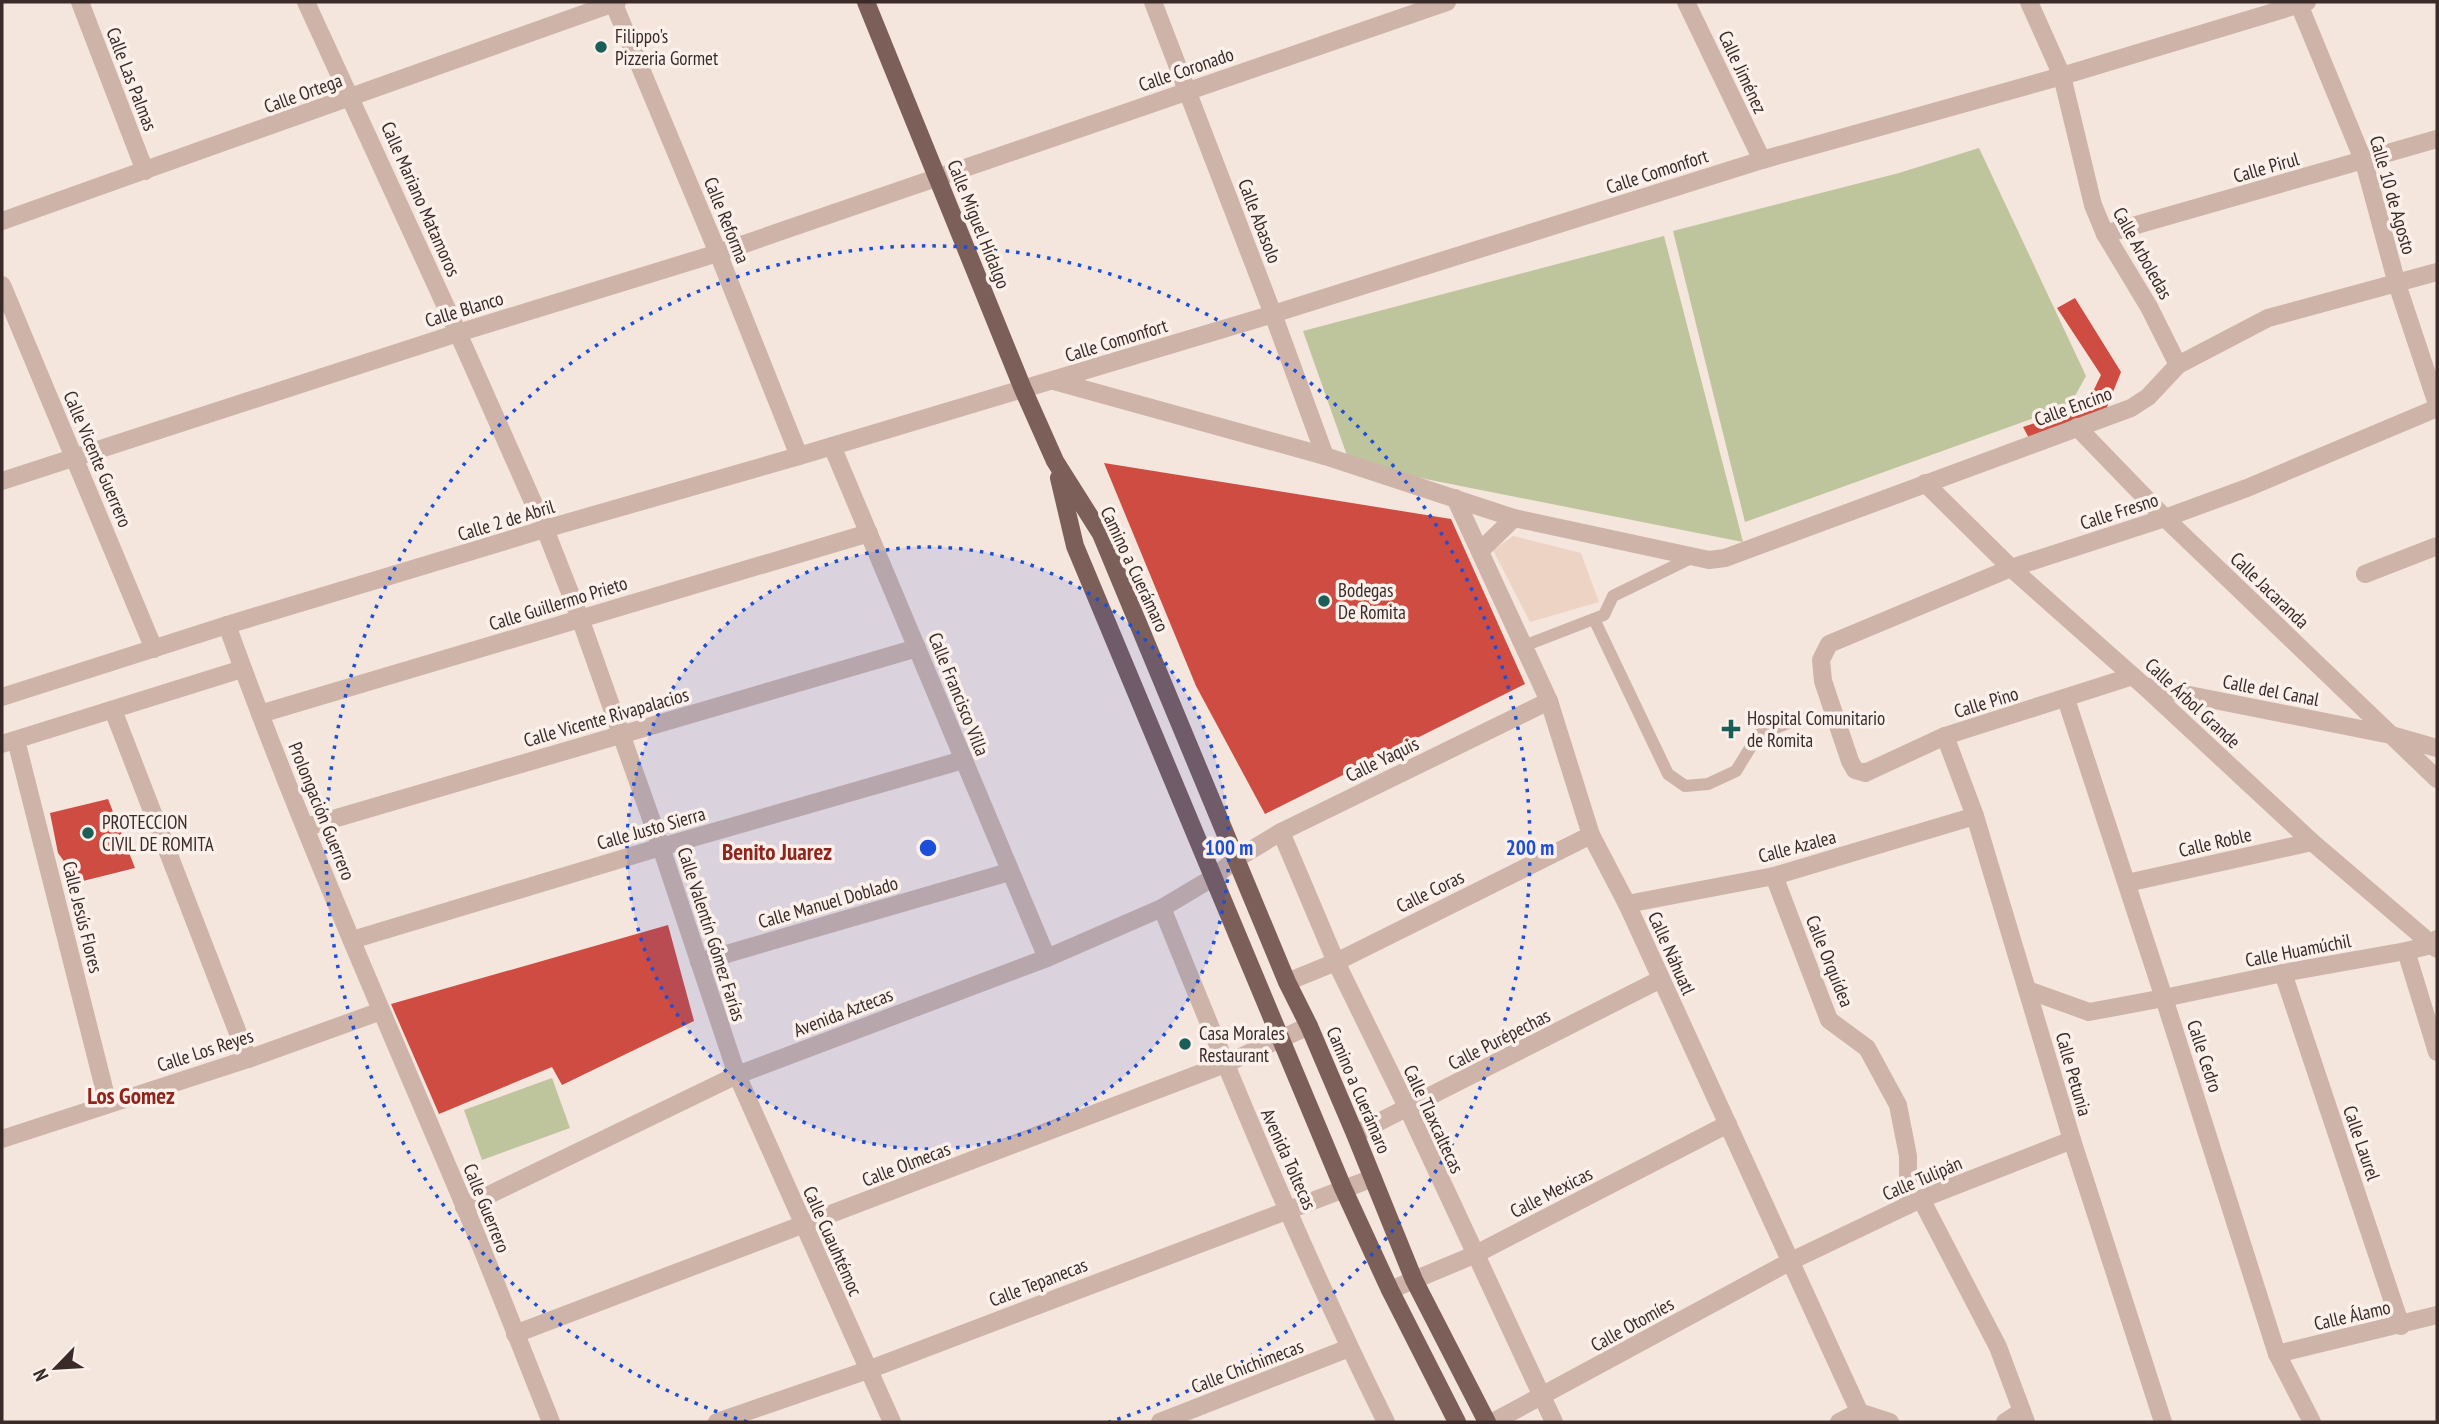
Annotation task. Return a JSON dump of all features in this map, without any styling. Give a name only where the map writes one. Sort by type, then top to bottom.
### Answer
[{"type":"main road","name":"Calle Miguel Hidalgo","points":[[866,2],[1023,389],[1055,461]]},
{"type":"main road","name":"Camino a Cuerámaro","points":[[1055,461],[1101,534],[1414,1280],[1487,1422]]},
{"type":"main road","name":"Camino a Cuerámaro","points":[[1055,461],[1075,546],[1343,1188],[1390,1290],[1457,1422]]},
{"type":"street","name":"Calle Las Palmas","points":[[80,2],[145,171]]},
{"type":"street","name":"Calle Mariano Matamoros","points":[[306,2],[458,332],[545,530]]},
{"type":"street","name":"Calle Ortega","points":[[2,221],[614,2]]},
{"type":"street","name":"Calle Reforma","points":[[614,2],[799,456]]},
{"type":"street","name":"Calle Abasolo","points":[[1153,2],[1325,456]]},
{"type":"street","name":"Calle Coronado","points":[[938,176],[1447,2]]},
{"type":"street","name":"Calle Jiménez","points":[[1686,2],[1762,160]]},
{"type":"street","name":"Calle Arboledas","points":[[2029,2],[2062,76],[2084,177],[2093,205],[2105,234],[2149,307],[2178,365]]},
{"type":"street","name":"Calle Comonfort","points":[[1023,389],[1273,314],[1762,160],[2062,76],[2301,3]]},
{"type":"street","name":"Calle 10 de Agosto","points":[[2301,3],[2364,162],[2397,284],[2437,406]]},
{"type":"street","name":"Calle Pirul","points":[[2105,234],[2437,139]]},
{"type":"street","name":"Calle Blanco","points":[[2,481],[458,332],[718,253],[938,176]]},
{"type":"street","name":"Calle Encino","points":[[1701,559],[1725,558],[2131,408],[2148,397],[2178,365],[2268,318],[2437,272]]},
{"type":"street","name":"Calle Vicente Guerrero","points":[[2,285],[154,649]]},
{"type":"street","points":[[1054,380],[1325,456],[1514,518],[1701,559]]},
{"type":"street","name":"Calle 2 de Abril","points":[[2,697],[227,625],[1023,389]]},
{"type":"street","name":"Calle Fresno","points":[[1855,770],[1823,681],[1821,660],[1829,644],[2011,568],[2247,488],[2437,406]]},
{"type":"street","name":"Calle Jacaranda","points":[[2077,427],[2165,518],[2437,779]]},
{"type":"street","name":"Calle Francisco Villa","points":[[832,446],[1046,958]]},
{"type":"street","name":"Calle Árbol Grande","points":[[1925,483],[2011,568],[2312,842],[2436,944]]},
{"type":"street","name":"Calle Náhuatl","points":[[1455,498],[1549,701],[1591,835],[1627,904],[1861,1417]]},
{"type":"street","points":[[1480,551],[1514,518]]},
{"type":"street","name":"Calle Valentín Gómez Farías","points":[[545,530],[580,618],[661,846],[737,1075]]},
{"type":"street","name":"Calle Guillermo Prieto","points":[[260,714],[869,533]]},
{"type":"street","points":[[2365,574],[2437,546]]},
{"type":"street","name":"Prolongación Guerrero","points":[[227,625],[260,714],[381,1012]]},
{"type":"street","name":"Calle Vicente Rivapalacios","points":[[306,827],[917,648]]},
{"type":"street","points":[[9,742],[242,668]]},
{"type":"street","name":"Calle del Canal","points":[[2138,681],[2391,735],[2437,748]]},
{"type":"street","name":"Calle Pino","points":[[1855,770],[1865,773],[1945,736],[2066,699],[2138,681]]},
{"type":"street","name":"Calle Cedro","points":[[2066,699],[2277,1354],[2312,1422]]},
{"type":"street","name":"Calle Yaquis","points":[[1236,859],[1281,832],[1549,701]]},
{"type":"street","points":[[113,710],[248,1059]]},
{"type":"street","name":"Calle Petunia","points":[[1945,736],[1975,816],[2072,1140],[2164,1422]]},
{"type":"street","name":"Calle Jesús Flores","points":[[9,742],[108,1104]]},
{"type":"street","name":"Calle Justo Sierra","points":[[352,940],[661,846],[964,760]]},
{"type":"street","name":"Calle Azalea","points":[[1627,904],[1774,876],[1975,816]]},
{"type":"street","name":"Calle Tlaxcaltecas","points":[[1281,832],[1336,962],[1408,1109],[1553,1422]]},
{"type":"street","name":"Calle Coras","points":[[1287,982],[1336,962],[1591,835]]},
{"type":"street","name":"Calle Roble","points":[[2127,883],[2312,842]]},
{"type":"street","name":"Avenida Aztecas","points":[[464,1207],[737,1075],[1046,958],[1162,908],[1214,877],[1236,859]]},
{"type":"street","name":"Calle Manuel Doblado","points":[[699,962],[1009,872]]},
{"type":"street","name":"Calle Orquídea","points":[[1774,876],[1829,1020],[1867,1048],[1898,1105],[1914,1202],[1998,1347],[2024,1417]]},
{"type":"street","name":"Avenida Toltecas","points":[[1162,908],[1225,1064],[1349,1348],[1386,1422]]},
{"type":"street","name":"Calle Huamúchil","points":[[2028,990],[2089,1012],[2436,944]]},
{"type":"street","points":[[2406,951],[2437,1052]]},
{"type":"street","name":"Calle Laurel","points":[[2283,973],[2401,1326]]},
{"type":"street","name":"Calle Purépechas","points":[[1355,1134],[1661,979]]},
{"type":"street","name":"Calle Los Reyes","points":[[2,1139],[248,1059],[381,1012]]},
{"type":"street","name":"Calle Guerrero","points":[[381,1012],[551,1422]]},
{"type":"street","name":"Calle Olmecas","points":[[515,1334],[1225,1064],[1309,1026]]},
{"type":"street","name":"Calle Cuauhtémoc","points":[[737,1075],[892,1422]]},
{"type":"street","name":"Calle Mexicas","points":[[1390,1290],[1474,1255],[1728,1124]]},
{"type":"street","name":"Calle Tulipán","points":[[1791,1261],[1914,1202],[2072,1140]]},
{"type":"street","name":"Calle Tepanecas","points":[[717,1422],[868,1370],[1373,1178]]},
{"type":"street","name":"Calle Otomíes","points":[[1493,1422],[1791,1261]]},
{"type":"street","name":"Calle Álamo","points":[[2277,1354],[2401,1326],[2437,1315]]},
{"type":"street","name":"Calle Chichimecas","points":[[1160,1422],[1349,1348]]},
{"type":"street","points":[[1839,1422],[1861,1417],[1890,1422]]},
{"type":"street","points":[[2005,1422],[2024,1417]]},
{"type":"lane","name":"Calle Encino","points":[[1524,646],[1604,615],[1613,596],[1701,559]]},
{"type":"lane","points":[[1594,619],[1668,774],[1685,786],[1708,784],[1736,771],[1758,735],[1801,718]]},
{"type":"green space","points":[[1979,148],[2086,376],[2070,405],[1745,522],[1673,231],[1899,173]]},
{"type":"green space","points":[[1664,236],[1743,542],[1350,464],[1303,331]]},
{"type":"green space","points":[[552,1078],[570,1128],[482,1160],[464,1110]]},
{"type":"shaded area","points":[[1513,536],[1581,553],[1599,602],[1530,622],[1493,550]]},
{"type":"building","points":[[2075,298],[2121,372],[2105,412],[2030,440],[2023,427],[2086,406],[2101,375],[2057,308]]},
{"type":"building","name":"Bodegas De Romita","points":[[1104,463],[1451,519],[1525,684],[1265,814],[1196,686]]},
{"type":"building","name":"PROTECCION CIVIL DE ROMITA","points":[[108,799],[135,868],[79,882],[58,853],[50,813]]},
{"type":"building","points":[[668,925],[694,1021],[562,1085],[552,1067],[439,1114],[391,1004]]},
{"type":"place","name":"Filippo's Pizzeria Gormet","points":[[601,47]]},
{"type":"place","name":"Bodegas De Romita","points":[[1324,601]]},
{"type":"place","name":"Hospital Comunitario de Romita","points":[[1731,729]]},
{"type":"place","name":"PROTECCION CIVIL DE ROMITA","points":[[88,833]]},
{"type":"place","name":"Casa Morales Restaurant","points":[[1185,1044]]},
{"type":"district","name":"Benito Juarez","points":[[777,852]]},
{"type":"district","name":"Los Gomez","points":[[131,1096]]}]
